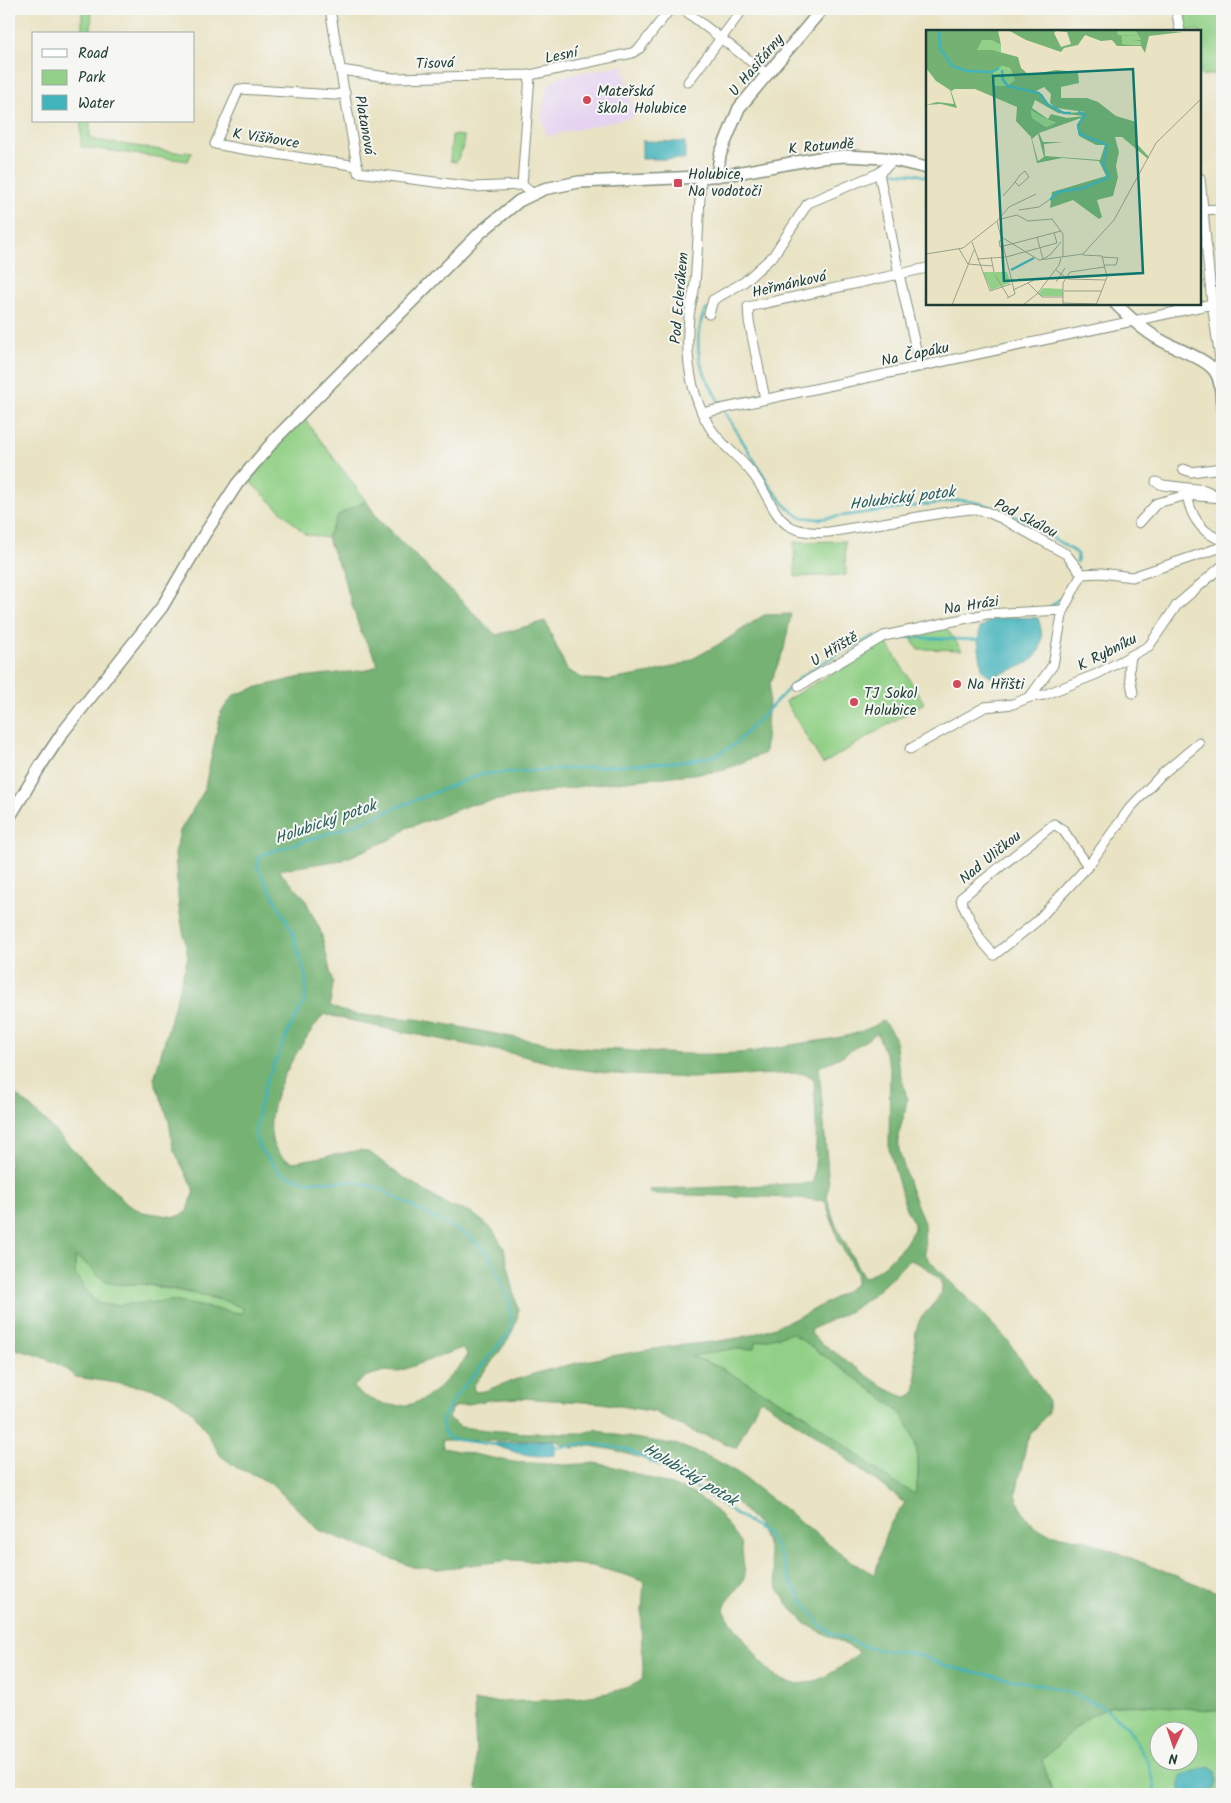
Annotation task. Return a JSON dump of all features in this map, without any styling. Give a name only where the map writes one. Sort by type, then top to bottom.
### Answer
[{"type":"street","name":"Platanová","points":[[330,9],[358,172],[473,187],[522,185]]},
{"type":"street","name":"Lesní","points":[[522,185],[530,75],[632,53],[640,48],[670,9]]},
{"type":"street","points":[[683,9],[767,74]]},
{"type":"street","points":[[688,82],[743,9]]},
{"type":"street","name":"U Hasičárny","points":[[717,176],[720,155],[739,108],[822,9]]},
{"type":"street","points":[[1176,9],[1180,30]]},
{"type":"street","name":"Tisová","points":[[341,70],[393,78],[530,75]]},
{"type":"street","name":"K Višňovce","points":[[345,93],[334,95],[239,89],[215,144],[242,150],[358,166]]},
{"type":"street","name":"K Rotundě","points":[[9,818],[41,765],[64,732],[162,607],[204,535],[237,484],[277,437],[481,232],[519,201],[544,189],[578,182],[717,176],[819,158],[867,157],[894,160],[926,168]]},
{"type":"street","points":[[709,314],[713,300],[744,282],[773,256],[808,203],[879,172],[894,160]]},
{"type":"street","points":[[879,172],[920,368]]},
{"type":"street","name":"Pod Eclerákem","points":[[701,177],[695,285],[689,316],[688,350],[691,383],[695,398],[710,428],[754,475],[779,518],[802,532],[813,534],[829,532]]},
{"type":"street","points":[[522,185],[533,194]]},
{"type":"street","points":[[1222,209],[1201,209],[1212,304],[1221,358],[1216,372],[1222,407]]},
{"type":"street","name":"Heřmánková","points":[[765,399],[749,321],[748,307],[926,268]]},
{"type":"street","name":"Na Čapáku","points":[[702,412],[920,368],[1222,302]]},
{"type":"street","points":[[1117,305],[1156,338],[1201,360],[1216,372]]},
{"type":"street","points":[[1201,360],[1221,358]]},
{"type":"street","points":[[1183,469],[1192,472],[1222,468]]},
{"type":"street","points":[[1156,482],[1163,485],[1204,490],[1220,497]]},
{"type":"street","points":[[1139,523],[1157,503],[1187,495],[1220,497]]},
{"type":"street","points":[[1187,495],[1190,510],[1199,524],[1210,536],[1222,540]]},
{"type":"street","name":"Pod Skálou","points":[[829,532],[971,509],[987,512],[1036,536],[1066,554],[1082,574]]},
{"type":"street","points":[[1030,697],[1053,665],[1063,610],[1082,574],[1101,573],[1132,577],[1222,547]]},
{"type":"street","name":"K Rybníku","points":[[910,749],[985,706],[1013,704],[1030,697],[1044,695],[1097,674],[1149,646],[1177,605],[1222,566]]},
{"type":"street","name":"Na Hrázi","points":[[884,636],[986,614],[1063,610]]},
{"type":"street","name":"U Hřiště","points":[[799,686],[884,636]]},
{"type":"street","points":[[1130,656],[1129,671],[1133,693]]},
{"type":"street","name":"Nad Uličkou","points":[[1088,866],[1063,830],[1054,824],[962,898],[962,904],[981,940],[994,955],[1036,922],[1088,866],[1130,808],[1161,776],[1199,743]]},
{"type":"shaded area","name":"Mateřská škola Holubice","points":[[623,65],[634,117],[547,136],[541,115],[548,85],[558,77]]},
{"type":"green space","points":[[82,9],[92,9],[91,32],[82,32]]},
{"type":"green space","points":[[1179,9],[1222,9],[1222,73],[1201,76],[1201,30],[1183,30]]},
{"type":"green space","points":[[81,122],[90,122],[90,136],[95,140],[174,152],[192,152],[188,161],[81,147]]},
{"type":"green space","points":[[452,135],[464,136],[463,148],[456,162],[450,161]]},
{"type":"green space","points":[[303,417],[366,501],[339,515],[327,538],[305,534],[246,478]]},
{"type":"green space","points":[[366,501],[379,520],[496,635],[545,621],[567,670],[584,679],[610,680],[651,673],[685,663],[723,642],[764,615],[791,614],[784,649],[770,684],[765,753],[721,771],[588,785],[469,805],[406,828],[396,837],[342,860],[278,870],[304,897],[321,932],[333,983],[330,1005],[338,1010],[349,1013],[422,1020],[563,1046],[678,1054],[722,1054],[760,1051],[842,1037],[862,1031],[883,1021],[895,1037],[898,1064],[907,1098],[898,1136],[899,1150],[910,1188],[924,1223],[925,1255],[1008,1341],[1048,1399],[1048,1413],[1027,1441],[1016,1494],[1022,1511],[1033,1525],[1049,1534],[1085,1540],[1222,1594],[1222,1711],[1149,1705],[1111,1706],[1085,1719],[1042,1760],[1053,1794],[915,1794],[894,1790],[849,1794],[480,1794],[477,1788],[474,1702],[537,1701],[585,1697],[626,1688],[642,1680],[641,1624],[644,1582],[592,1566],[562,1563],[512,1560],[437,1569],[413,1567],[319,1530],[273,1485],[237,1468],[220,1455],[192,1411],[169,1394],[150,1388],[76,1377],[60,1365],[37,1355],[9,1347],[9,1088],[37,1113],[128,1205],[143,1212],[176,1217],[188,1211],[194,1190],[173,1148],[169,1121],[154,1079],[188,957],[179,909],[175,854],[180,831],[204,791],[221,712],[234,695],[301,677],[368,670],[378,665],[361,633],[342,573],[327,538],[338,515]],"holes":[[[324,1014],[378,1027],[515,1054],[570,1068],[614,1074],[690,1078],[798,1073],[808,1075],[814,1079],[816,1144],[813,1183],[649,1190],[649,1192],[653,1194],[798,1198],[823,1201],[826,1203],[839,1242],[856,1273],[856,1284],[806,1314],[751,1335],[621,1354],[552,1369],[485,1391],[475,1392],[473,1387],[503,1348],[514,1329],[517,1319],[518,1310],[504,1248],[492,1229],[471,1212],[450,1206],[437,1199],[391,1169],[372,1154],[361,1150],[294,1162],[280,1154],[275,1148],[272,1139],[273,1107],[278,1090],[304,1041]],[[877,1033],[890,1066],[889,1149],[906,1209],[914,1224],[914,1229],[905,1244],[885,1265],[869,1276],[863,1277],[836,1226],[827,1198],[829,1185],[819,1067],[842,1056]],[[75,1257],[108,1282],[121,1285],[142,1284],[195,1293],[224,1300],[243,1309],[243,1311],[241,1313],[232,1312],[173,1301],[116,1305],[100,1304],[93,1300],[75,1274]],[[909,1260],[929,1270],[942,1285],[936,1301],[918,1324],[915,1341],[915,1393],[907,1397],[885,1388],[816,1339],[811,1333],[811,1330],[816,1327],[858,1306]],[[792,1333],[896,1409],[910,1428],[916,1446],[918,1475],[915,1494],[890,1480],[805,1415],[719,1367],[691,1356],[731,1349],[755,1348],[756,1342]],[[462,1348],[466,1351],[467,1357],[448,1378],[428,1396],[417,1402],[391,1405],[361,1394],[353,1387],[365,1377],[384,1371],[397,1372]],[[519,1398],[601,1403],[656,1412],[664,1418],[695,1432],[736,1448],[760,1399],[815,1435],[905,1503],[886,1533],[875,1575],[851,1561],[738,1473],[714,1459],[678,1445],[609,1434],[596,1429],[584,1433],[528,1433],[461,1427],[449,1419],[451,1409],[488,1400]],[[556,1439],[559,1443],[573,1448],[590,1446],[614,1450],[697,1478],[736,1502],[758,1525],[767,1544],[778,1588],[787,1603],[806,1624],[860,1652],[843,1666],[813,1682],[791,1683],[780,1679],[768,1669],[730,1621],[724,1610],[727,1601],[743,1581],[745,1575],[741,1543],[720,1515],[695,1495],[683,1489],[615,1467],[595,1463],[567,1465],[513,1462],[443,1448],[442,1440]]]},
{"type":"green space","points":[[845,541],[846,575],[795,577],[794,542]]},
{"type":"green space","points":[[944,625],[962,650],[918,649],[908,634]]},
{"type":"green space","name":"TJ Sokol Holubice","points":[[886,641],[924,703],[823,764],[785,701]]},
{"type":"green space","points":[[75,1256],[117,1284],[141,1284],[198,1295],[237,1304],[243,1311],[241,1313],[232,1312],[173,1301],[116,1305],[100,1304],[93,1300],[75,1274]]},
{"type":"green space","points":[[792,1333],[888,1402],[902,1416],[910,1429],[918,1456],[918,1476],[915,1495],[890,1480],[805,1415],[719,1367],[690,1356],[731,1349],[754,1348],[756,1342]]},
{"type":"green space","points":[[1149,1705],[1222,1711],[1222,1794],[1201,1794],[1214,1789],[1179,1785],[1182,1794],[1053,1794],[1042,1760],[1085,1719],[1111,1706]]},
{"type":"water","points":[[642,141],[685,142],[685,159],[642,159]]},
{"type":"water","points":[[1006,617],[1038,618],[1041,644],[1033,659],[1015,669],[991,677],[982,670],[978,641],[980,628],[989,621]]},
{"type":"water","points":[[555,1440],[555,1455],[547,1456],[524,1454],[494,1445],[496,1443]]},
{"type":"water","points":[[1209,1766],[1216,1771],[1215,1789],[1201,1794],[1182,1794],[1179,1785],[1181,1776]]},
{"type":"waterway","name":"Holubický potok","points":[[884,172],[916,174],[926,177]]},
{"type":"waterway","name":"Holubický potok","points":[[707,309],[701,322],[698,350],[706,378],[721,406]]},
{"type":"waterway","name":"Holubický potok","points":[[724,411],[772,489],[788,508],[800,517],[819,519],[961,500],[992,507],[1022,520],[1078,554],[1077,562]]},
{"type":"waterway","name":"Holubický potok","points":[[1050,607],[1065,595],[1071,586]]},
{"type":"waterway","name":"Holubický potok","points":[[497,1445],[450,1439],[444,1433],[442,1421],[452,1401],[510,1332],[512,1322],[510,1303],[489,1254],[467,1235],[376,1187],[354,1182],[303,1181],[280,1172],[259,1148],[255,1134],[266,1082],[290,1028],[305,1001],[306,977],[292,931],[258,868],[258,860],[264,854],[348,827],[481,774],[680,762],[715,756],[735,744],[800,677],[832,657],[874,636],[878,636]]},
{"type":"waterway","name":"Holubický potok","points":[[896,637],[980,640]]},
{"type":"waterway","name":"Holubický potok","points":[[552,1448],[588,1443],[625,1449],[661,1466],[767,1534],[777,1548],[790,1581],[802,1600],[820,1625],[831,1633],[869,1648],[917,1654],[949,1667],[1060,1689],[1100,1705],[1127,1726],[1148,1763],[1154,1782],[1155,1794]]},
{"type":"place","name":"Mateřská škola Holubice","points":[[587,100]]},
{"type":"place","name":"Holubice, Na vodotoči","points":[[678,183]]},
{"type":"place","name":"Na Hřišti","points":[[957,684]]},
{"type":"place","name":"TJ Sokol Holubice","points":[[854,702]]}]
